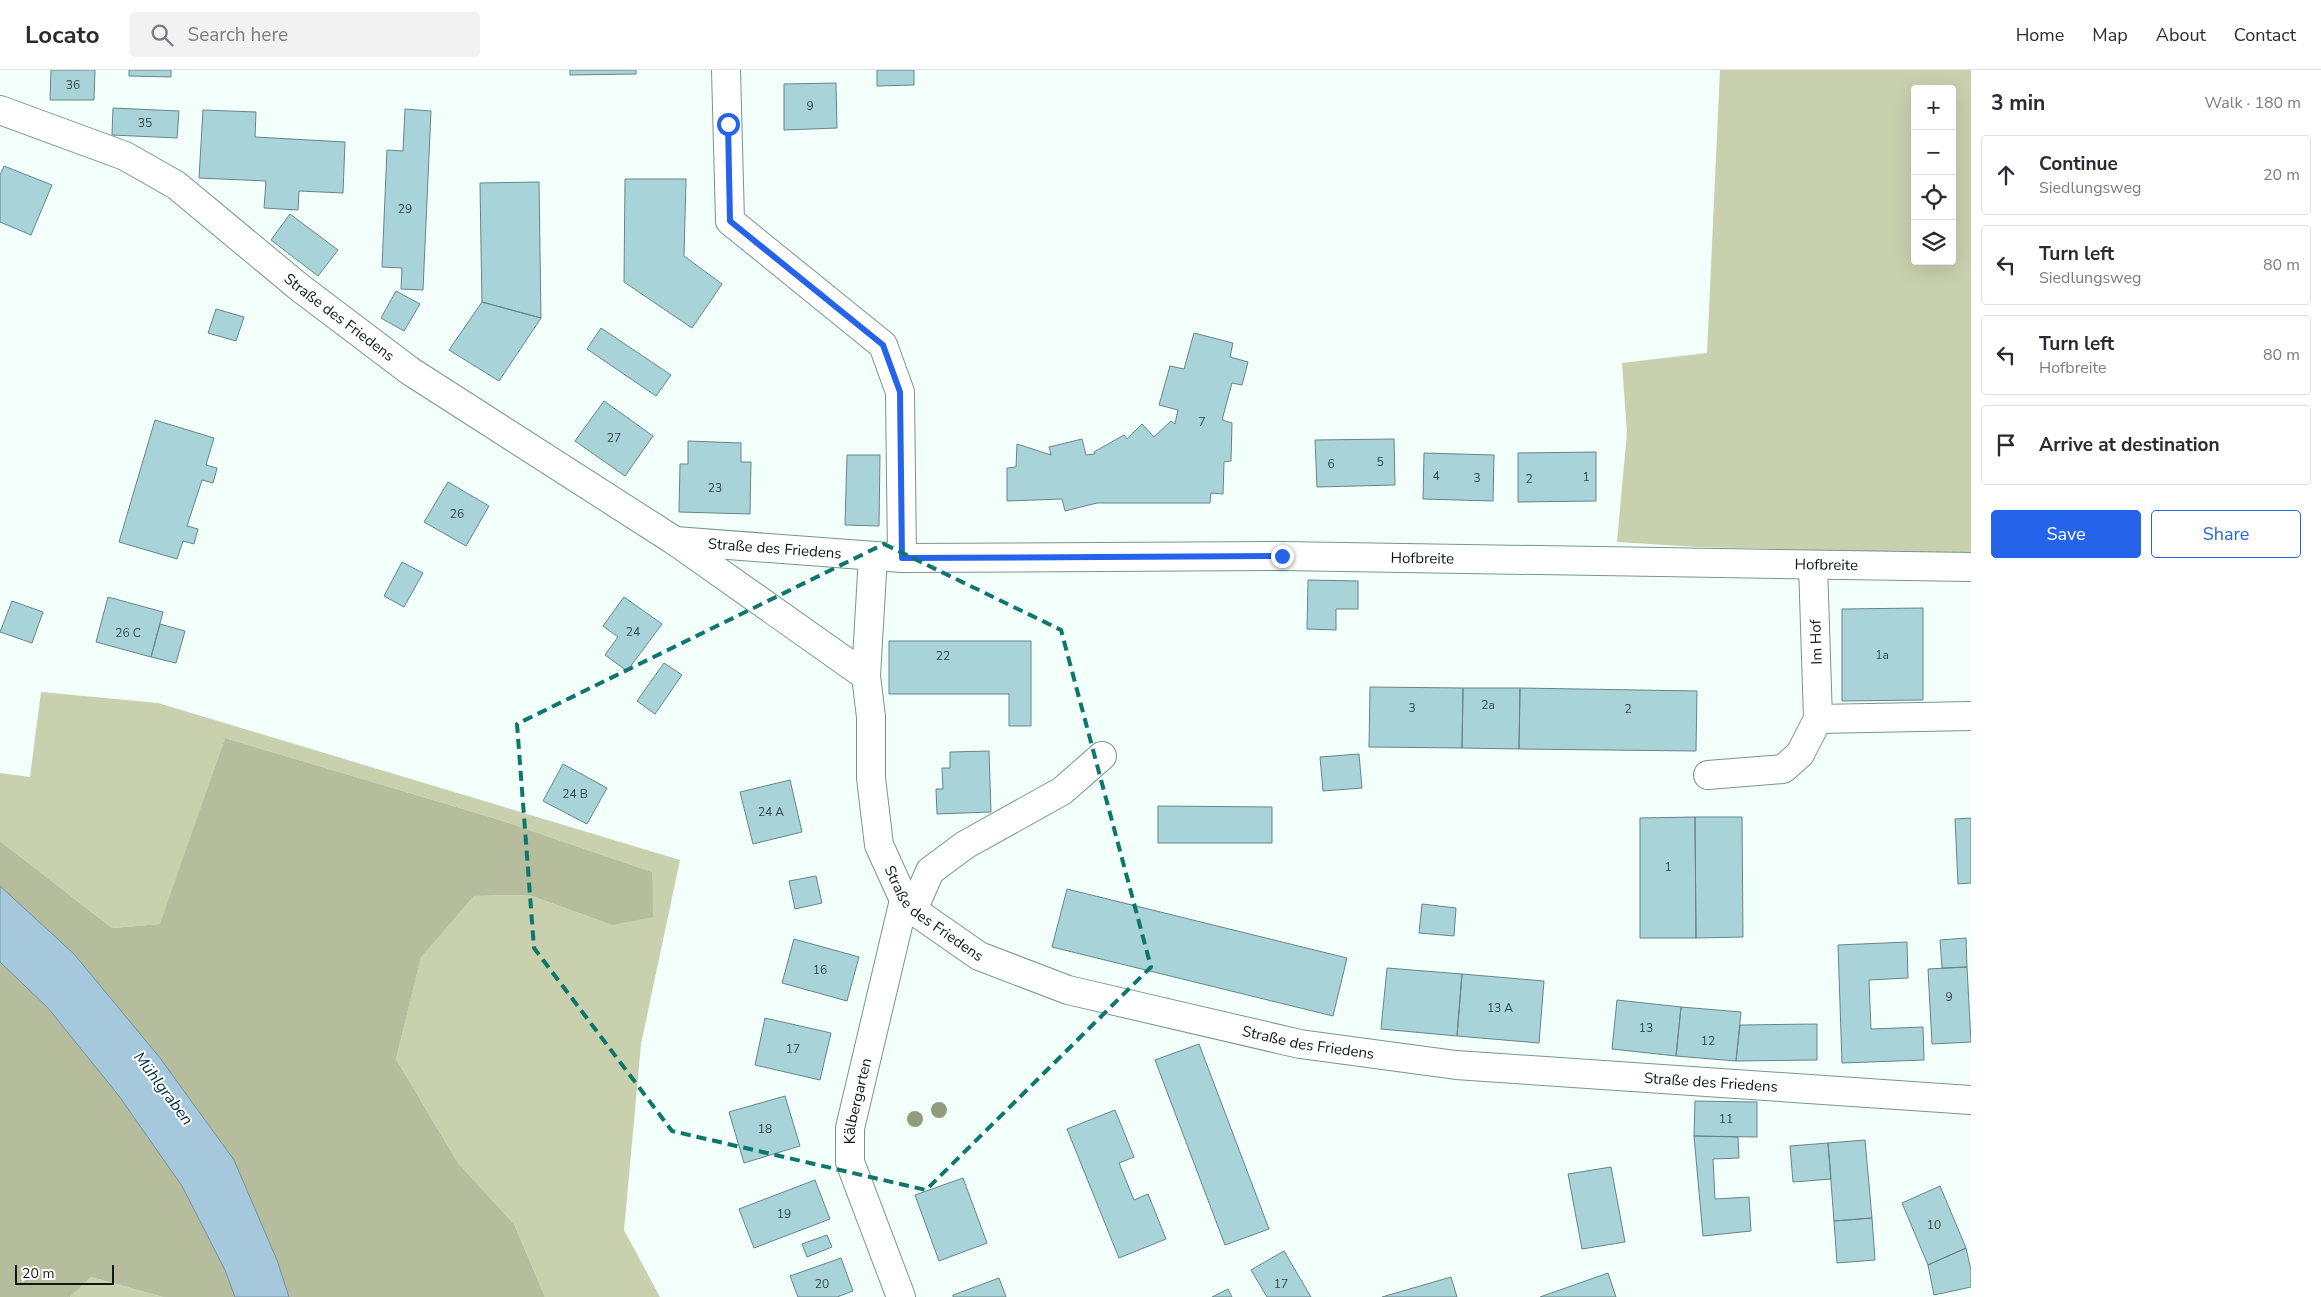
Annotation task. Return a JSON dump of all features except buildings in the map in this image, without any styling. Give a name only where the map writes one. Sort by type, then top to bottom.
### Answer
[{"type":"street","points":[[726,70],[730,221],[883,345],[900,392],[902,558]]},
{"type":"street","name":"Straße des Friedens","points":[[0,110],[125,156],[176,185],[299,287],[410,371],[675,541],[866,676]]},
{"type":"street","name":"Straße des Friedens","points":[[675,541],[873,556],[866,676],[871,717],[871,778],[879,845],[909,905],[979,956],[1068,990],[1300,1044],[1456,1065],[1971,1100]]},
{"type":"street","name":"Hofbreite","points":[[873,556],[902,558],[1282,556],[1971,567]]},
{"type":"street","name":"Im Hof","points":[[1708,775],[1782,769],[1800,754],[1818,719],[1813,565]]},
{"type":"street","points":[[1818,719],[1971,716]]},
{"type":"street","name":"Kälbergarten","points":[[901,1297],[850,1162],[850,1128],[909,905],[930,871],[965,845],[1062,791],[1102,756]]},
{"type":"highlighted area","points":[[884,544],[1061,630],[1151,967],[926,1190],[672,1131],[534,948],[517,724]]},
{"type":"green space","points":[[1720,70],[1971,70],[1971,554],[1698,547],[1617,542],[1627,433],[1622,363],[1707,353]]},
{"type":"green space","points":[[41,692],[158,703],[680,860],[641,1044],[624,1230],[660,1297],[545,1297],[514,1224],[458,1163],[396,1059],[421,956],[474,896],[529,895],[612,925],[652,872],[500,820],[225,738],[161,924],[112,928],[0,841],[0,773],[30,777]]},
{"type":"green space","points":[[225,738],[500,820],[652,872],[653,917],[612,925],[529,895],[474,896],[421,957],[396,1059],[458,1163],[514,1224],[545,1297],[163,1297],[91,1277],[70,1297],[0,1297],[0,841],[112,928],[160,924]]},
{"type":"green space","points":[[91,1277],[163,1297],[70,1297]]},
{"type":"water","name":"Mühlgraben","points":[[0,886],[74,954],[160,1058],[234,1160],[277,1260],[289,1297],[235,1297],[225,1270],[182,1186],[119,1096],[48,1008],[0,962]]},
{"type":"route","points":[[728,124],[730,221],[883,345],[900,392],[902,558],[1282,556]]}]
